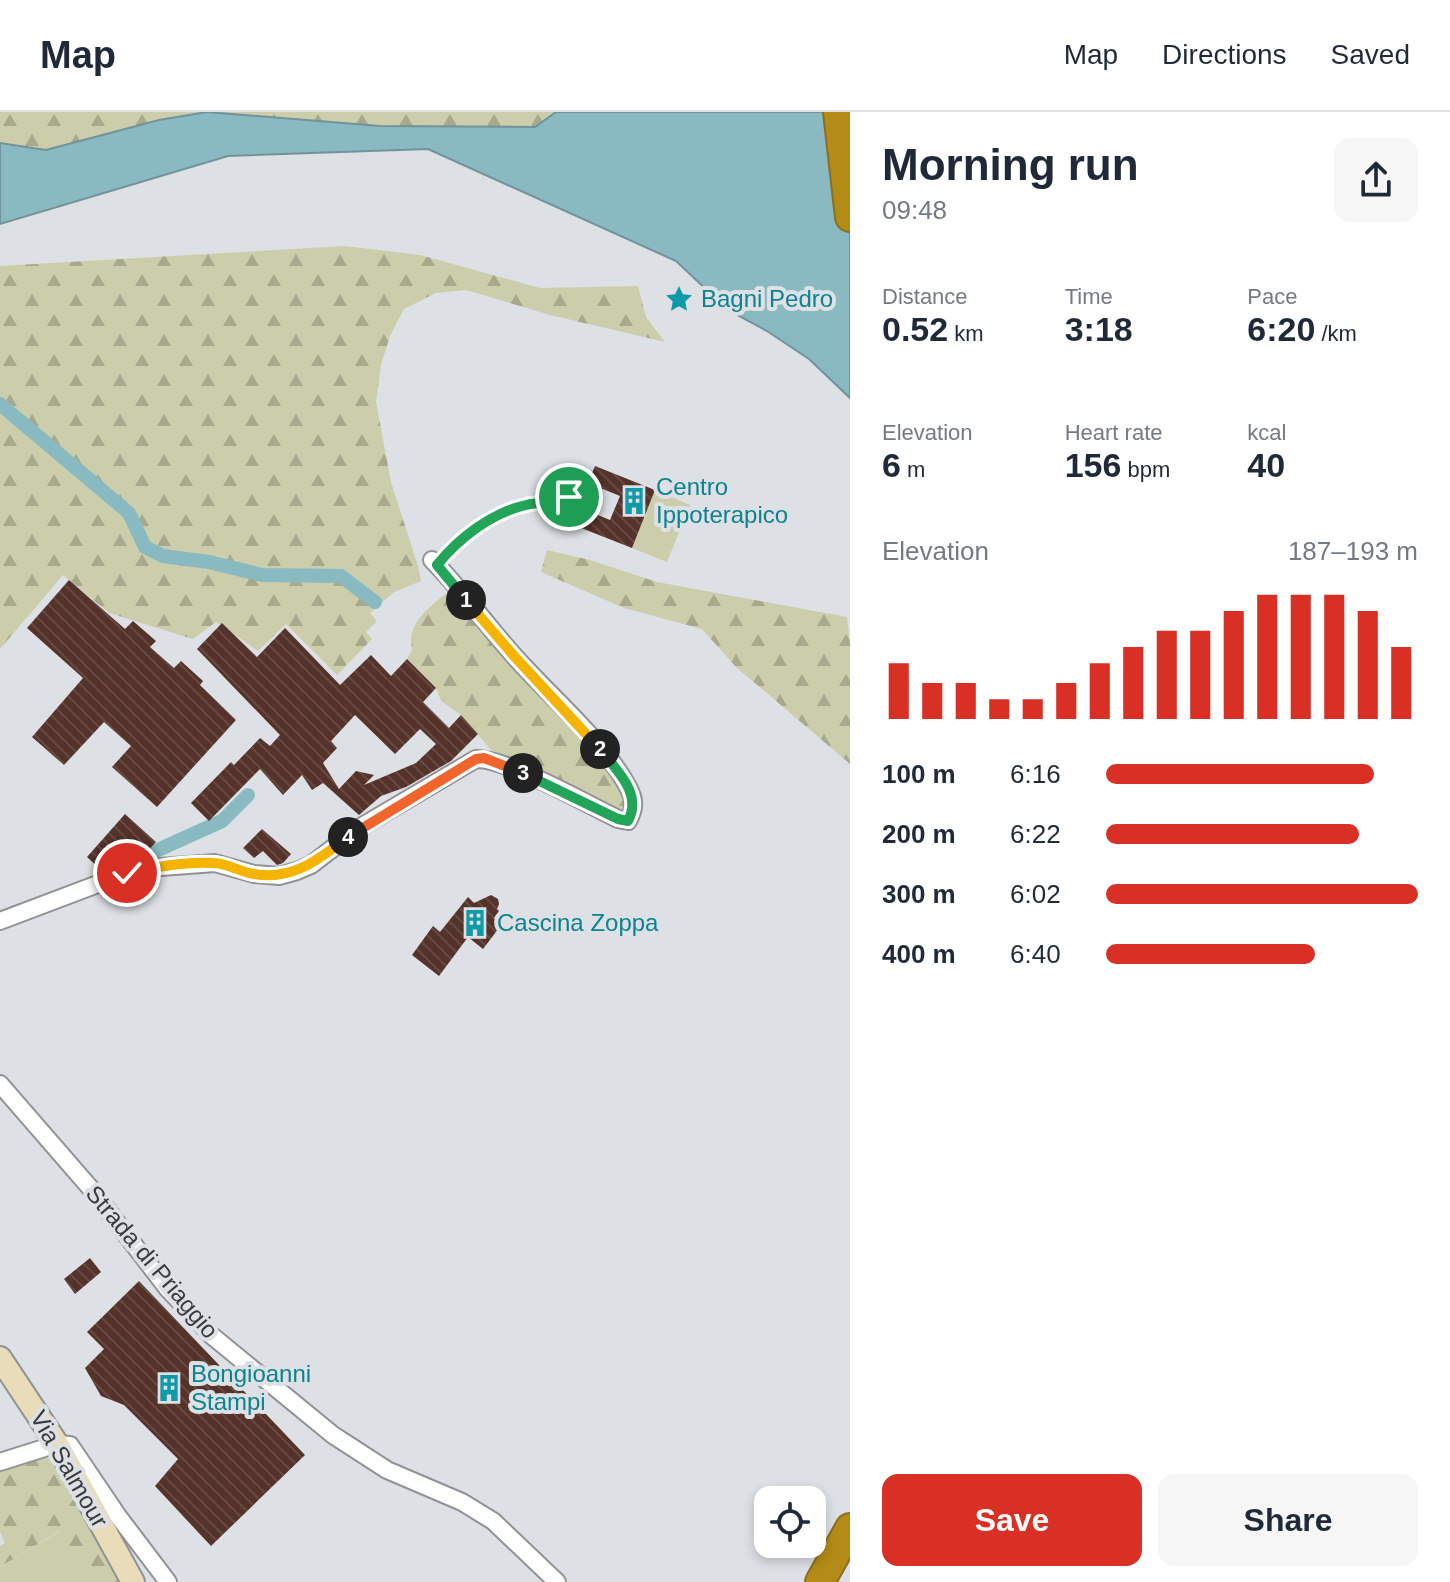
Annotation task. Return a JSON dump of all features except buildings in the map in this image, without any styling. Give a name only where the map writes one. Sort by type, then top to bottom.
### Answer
[{"type":"highway","points":[[838,112],[850,217]]},
{"type":"highway","points":[[820,1582],[850,1528]]},
{"type":"main road","name":"Via Salmour","points":[[0,1358],[57,1444],[133,1582]]},
{"type":"street","points":[[0,921],[127,873],[161,867],[215,863],[254,874],[279,876],[297,871],[311,865],[359,828],[476,759],[484,758],[504,765],[628,821],[634,801],[627,785],[598,747],[514,656],[434,562]]},
{"type":"street","name":"Strada di Priaggio","points":[[0,1084],[92,1190],[167,1288],[211,1335],[333,1435],[387,1470],[462,1502],[493,1521],[557,1582]]},
{"type":"street","points":[[0,1462],[57,1444],[70,1445],[168,1582]]},
{"type":"lane","points":[[434,562],[470,532],[495,517],[527,504],[555,504],[569,497]]},
{"type":"green space","points":[[0,112],[207,112],[159,120],[46,150],[0,143]]},
{"type":"green space","points":[[208,112],[556,112],[535,127],[380,126]]},
{"type":"green space","points":[[345,246],[420,255],[540,288],[638,286],[646,317],[665,342],[550,315],[466,290],[436,293],[404,309],[390,336],[381,365],[376,402],[391,482],[421,581],[394,592],[370,613],[377,621],[366,632],[372,639],[337,675],[286,624],[258,651],[216,622],[193,639],[109,613],[63,575],[0,649],[0,266]]},
{"type":"green space","points":[[655,490],[690,505],[667,562],[632,548]]},
{"type":"green space","points":[[547,550],[590,560],[657,582],[847,617],[850,644],[850,764],[736,667],[702,629],[624,608],[541,572]]},
{"type":"green space","points":[[445,594],[492,638],[597,756],[626,801],[623,809],[616,809],[532,773],[492,751],[461,715],[441,701],[436,688],[407,659],[412,650],[415,625]]},
{"type":"green space","points":[[43,1457],[56,1460],[122,1582],[91,1582],[60,1531],[0,1567],[0,1546],[5,1543],[0,1532],[0,1472]]},
{"type":"green space","points":[[61,1531],[91,1582],[0,1582],[0,1567]]},
{"type":"water","points":[[207,112],[380,126],[535,127],[556,112],[850,112],[850,398],[809,359],[728,310],[676,261],[428,149],[228,156],[0,224],[0,143],[46,150],[159,120]]},
{"type":"waterway","points":[[0,404],[129,513],[145,547],[163,556],[209,562],[262,575],[341,576],[375,602]]},
{"type":"waterway","points":[[105,874],[222,821],[248,795]]},
{"type":"place","name":"Bagni Pedro","points":[[679,299]]},
{"type":"place","name":"Centro Ippoterapico","points":[[634,501]]},
{"type":"place","name":"Cascina Zoppa","points":[[475,923]]},
{"type":"place","name":"Bongioanni Stampi","points":[[169,1388]]},
{"type":"route","points":[[127,873],[215,863],[254,874],[279,876],[297,871],[311,865],[359,828],[465,764],[484,758],[628,821],[634,801],[627,785],[598,747],[514,656],[437,565],[470,532],[495,517],[527,504],[555,504],[569,497]]}]
